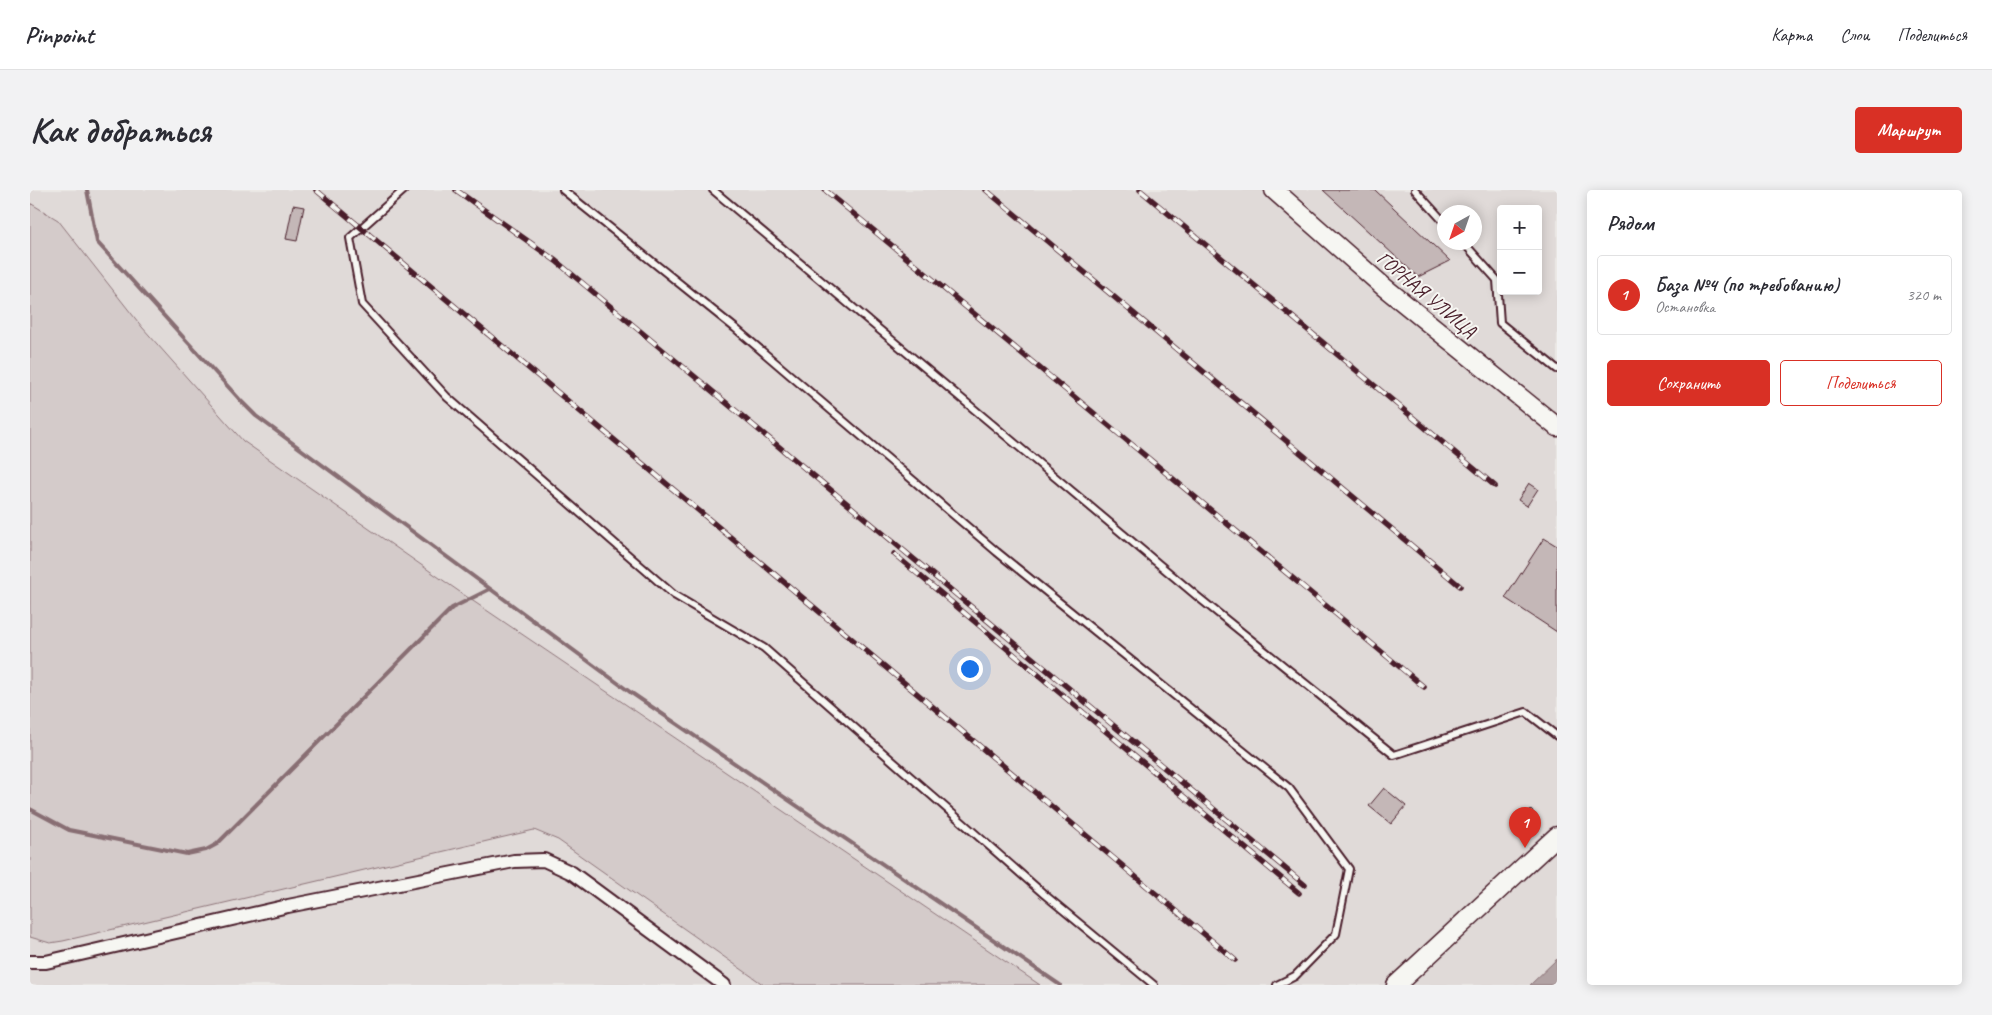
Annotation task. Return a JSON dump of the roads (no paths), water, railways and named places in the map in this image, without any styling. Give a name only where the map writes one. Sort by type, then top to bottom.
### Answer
[{"type":"street","name":"ГОРНАЯ УЛИЦА","points":[[1281,194],[1384,287],[1557,427]]},
{"type":"street","points":[[1396,985],[1557,836]]},
{"type":"street","points":[[30,962],[46,962],[307,902],[514,862],[544,860],[572,874],[724,985]]},
{"type":"lane","points":[[404,190],[350,238],[362,304],[447,397],[674,595],[764,648],[1045,895],[1154,985]]},
{"type":"lane","points":[[563,190],[734,328],[997,552],[1289,788],[1349,869],[1336,934],[1295,976],[1277,985]]},
{"type":"lane","points":[[713,190],[1198,597],[1394,755],[1526,712],[1557,736]]},
{"type":"lane","points":[[1415,190],[1437,214]]},
{"type":"lane","points":[[1470,250],[1497,280],[1500,324],[1557,369]]},
{"type":"waterway","points":[[87,190],[97,242],[256,416],[630,692],[1060,985]]},
{"type":"waterway","points":[[30,809],[69,830],[187,854],[206,850],[217,844],[452,608],[490,589]]},
{"type":"railway","points":[[316,190],[1235,960]]},
{"type":"railway","points":[[456,190],[556,261],[1305,885]]},
{"type":"railway","points":[[825,190],[1424,687]]},
{"type":"railway","points":[[986,190],[1460,586]]},
{"type":"railway","points":[[1140,190],[1495,486]]},
{"type":"railway","points":[[894,554],[1299,893]]},
{"type":"place","name":"База №4 (по требованию)","points":[[1525,848]]}]
